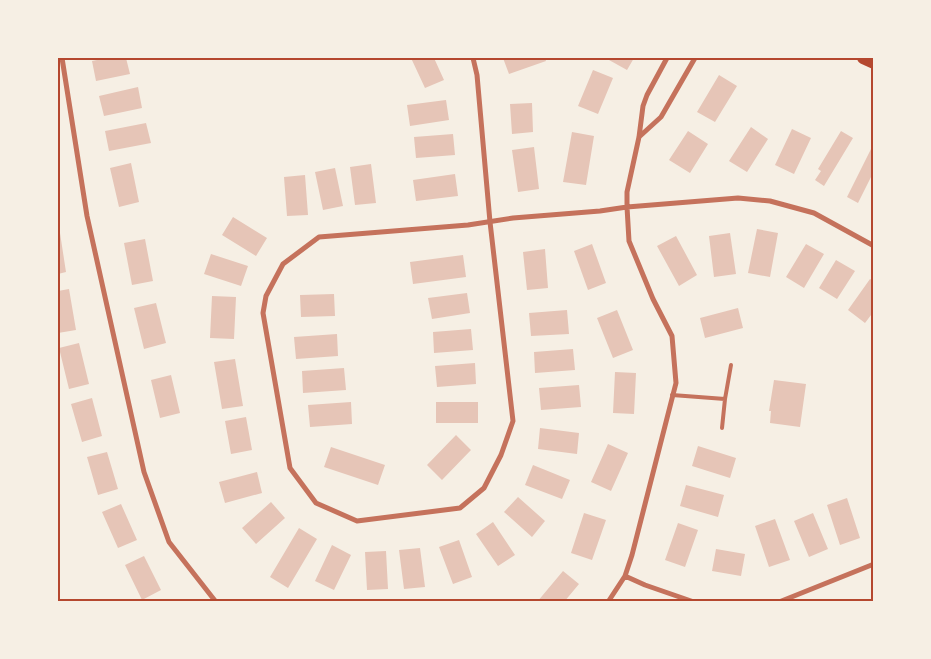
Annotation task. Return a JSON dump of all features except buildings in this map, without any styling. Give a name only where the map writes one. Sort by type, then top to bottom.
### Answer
[{"type":"highway","points":[[863,58],[874,63]]},
{"type":"street","points":[[62,58],[87,216],[144,472],[169,542],[216,602]]},
{"type":"street","points":[[473,58],[477,75],[490,222],[513,421],[501,455],[484,488],[460,508],[357,521],[316,503],[290,468],[263,313],[266,296],[282,264],[319,237],[490,222],[513,218],[600,212],[627,207],[738,198],[770,201],[814,213],[874,246]]},
{"type":"street","points":[[608,602],[625,576],[632,555],[676,383],[672,336],[652,299],[629,241],[627,207],[627,192],[639,137],[643,106],[667,58]]},
{"type":"street","points":[[639,137],[661,117],[695,58]]},
{"type":"street","points":[[779,602],[874,564]]},
{"type":"street","points":[[625,576],[644,585],[694,602]]},
{"type":"lane","points":[[722,428],[731,365]]},
{"type":"lane","points":[[672,396],[725,399]]}]
